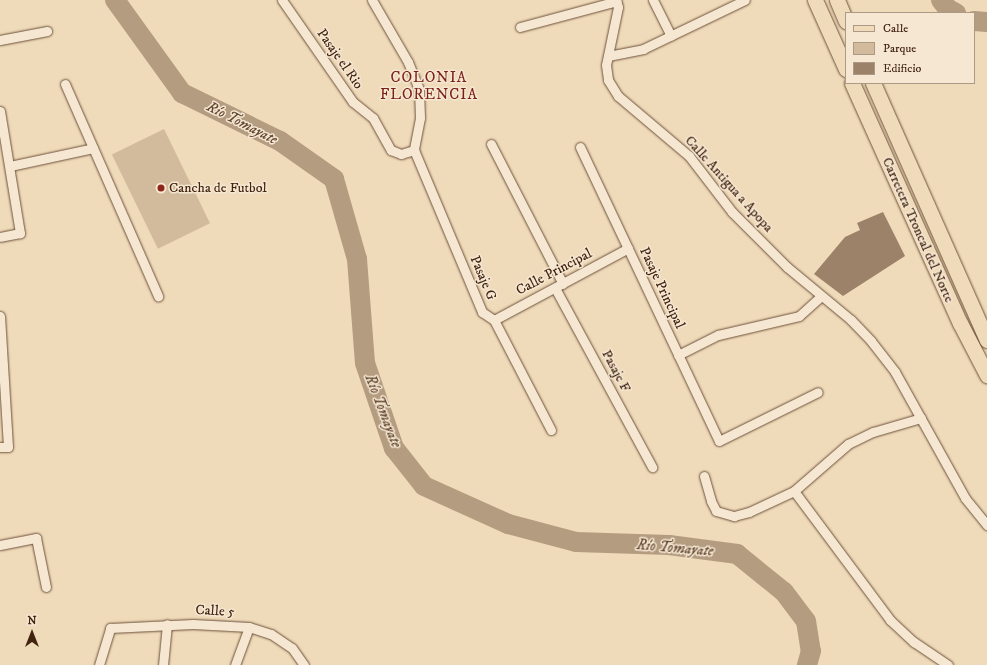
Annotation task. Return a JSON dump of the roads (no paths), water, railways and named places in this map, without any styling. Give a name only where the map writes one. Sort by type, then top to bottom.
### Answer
[{"type":"main road","points":[[815,0],[845,67]]},
{"type":"main road","points":[[837,0],[845,19]]},
{"type":"main road","name":"Carretera Troncal del Norte","points":[[852,84],[960,323],[987,376]]},
{"type":"main road","name":"Carretera Troncal del Norte","points":[[873,84],[985,331]]},
{"type":"street","name":"Pasaje el Rio","points":[[282,0],[353,102],[373,118],[391,150],[401,154],[414,150]]},
{"type":"street","points":[[372,0],[408,62],[419,89],[420,118],[414,150]]},
{"type":"street","points":[[653,0],[671,36]]},
{"type":"street","points":[[608,56],[632,53],[745,0]]},
{"type":"street","points":[[520,27],[617,1]]},
{"type":"street","name":"Calle Antigua a Apopa","points":[[617,1],[618,7],[608,56],[608,80],[618,96],[689,156],[732,212],[787,267],[820,296],[851,320],[871,341],[895,372],[965,498],[987,525]]},
{"type":"street","points":[[0,40],[47,31]]},
{"type":"street","points":[[65,84],[158,296]]},
{"type":"street","points":[[0,111],[3,141],[10,166],[20,234],[0,237]]},
{"type":"street","name":"Pasaje F","points":[[491,144],[559,286],[652,467]]},
{"type":"street","name":"Pasaje Principal","points":[[580,147],[719,441],[818,392]]},
{"type":"street","points":[[10,166],[93,148]]},
{"type":"street","name":"Pasaje G","points":[[414,150],[482,312],[494,320],[551,430]]},
{"type":"street","name":"Calle Principal","points":[[494,320],[628,248]]},
{"type":"street","points":[[678,355],[718,335],[799,316],[820,296]]},
{"type":"street","points":[[0,316],[4,447]]},
{"type":"street","points":[[704,476],[711,501],[716,510],[726,515],[749,512],[794,491],[848,444],[873,432],[921,418]]},
{"type":"street","points":[[794,491],[890,620],[914,642],[948,665]]},
{"type":"street","points":[[0,545],[36,538],[46,587]]},
{"type":"street","points":[[163,665],[167,624]]},
{"type":"street","name":"Calle 5","points":[[99,665],[110,628],[167,624],[249,627],[284,642],[298,654],[304,665]]},
{"type":"street","points":[[236,665],[249,627]]},
{"type":"waterway","name":"Río Tomayate","points":[[115,0],[182,93],[280,141],[334,179],[357,259],[365,363],[394,448],[424,486],[508,524],[576,542],[669,545],[737,554],[784,592],[806,621],[811,651],[807,665]]},
{"type":"waterway","points":[[941,0],[948,9],[954,12]]},
{"type":"waterway","points":[[975,21],[987,22]]},
{"type":"place","name":"Cancha de Futbol","points":[[161,188]]},
{"type":"district","name":"COLONIA FLORENCIA","points":[[429,86]]}]
